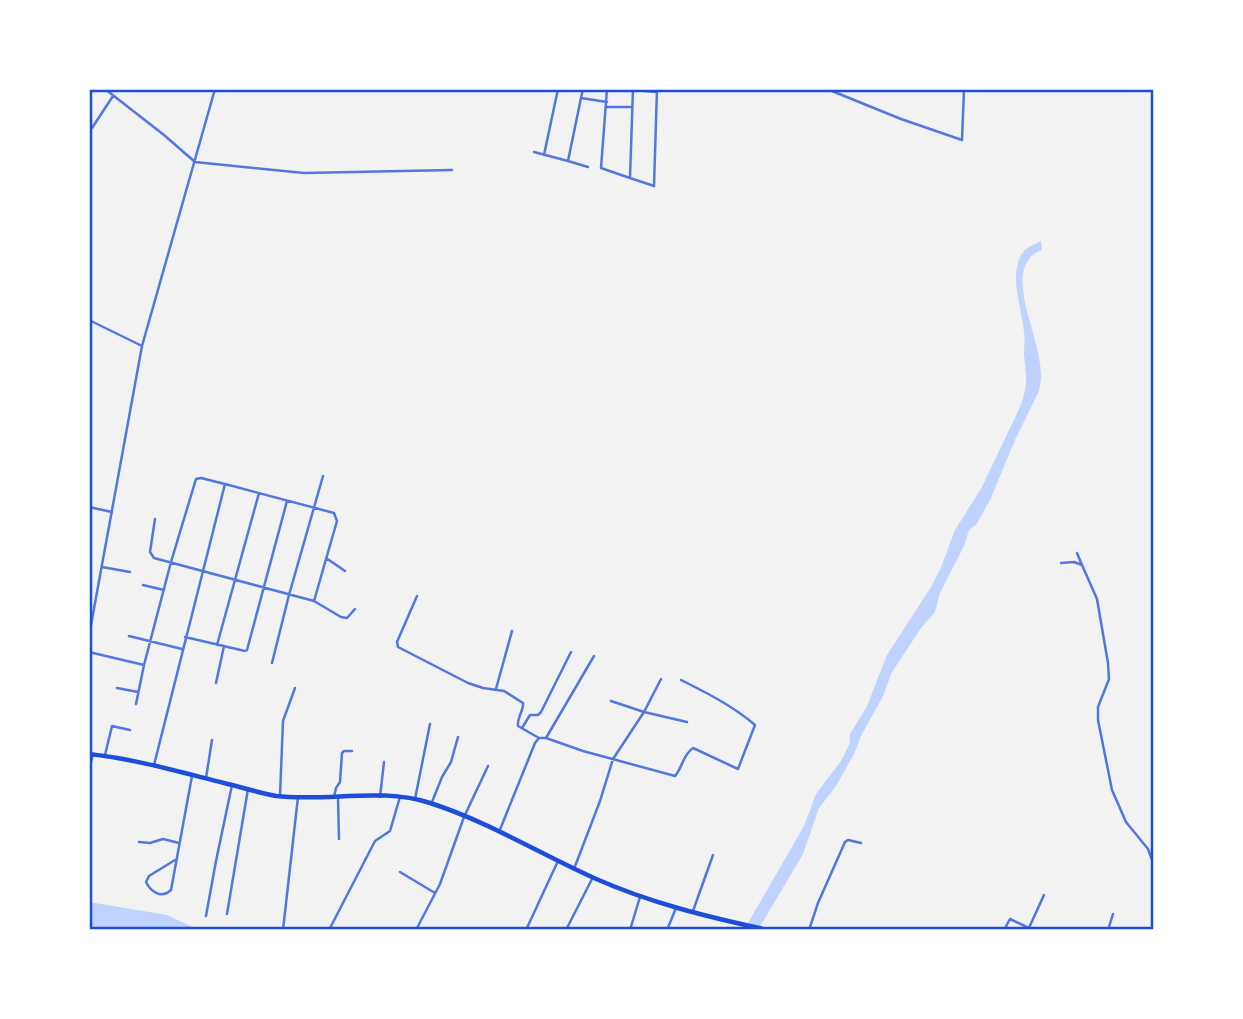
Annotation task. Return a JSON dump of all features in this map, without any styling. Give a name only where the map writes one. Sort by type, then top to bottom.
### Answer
[{"type":"main road","points":[[91,754],[280,796],[415,799],[499,832],[574,869],[640,897],[693,913],[765,929]]},
{"type":"street","points":[[105,89],[195,162],[304,173],[452,170]]},
{"type":"street","points":[[89,636],[142,346],[215,89]]},
{"type":"street","points":[[544,155],[558,89]]},
{"type":"street","points":[[568,161],[583,89]]},
{"type":"street","points":[[607,89],[601,168],[630,178],[654,186],[657,90],[633,90],[630,178]]},
{"type":"street","points":[[827,89],[962,140],[964,89]]},
{"type":"street","points":[[92,128],[113,96]]},
{"type":"street","points":[[581,99],[632,107]]},
{"type":"street","points":[[534,152],[588,167]]},
{"type":"street","points":[[89,320],[142,346]]},
{"type":"street","points":[[272,663],[323,476]]},
{"type":"street","points":[[136,704],[171,562],[197,478],[334,513],[337,521],[314,601]]},
{"type":"street","points":[[153,766],[225,484]]},
{"type":"street","points":[[217,645],[259,493]]},
{"type":"street","points":[[185,637],[247,650],[287,500]]},
{"type":"street","points":[[89,507],[112,512]]},
{"type":"street","points":[[155,519],[150,554],[154,558],[314,601],[341,618],[347,618],[355,609]]},
{"type":"street","points":[[1077,553],[1097,599],[1108,663],[1109,679],[1098,707],[1098,720],[1112,790],[1126,822],[1148,849],[1154,865]]},
{"type":"street","points":[[326,558],[345,571]]},
{"type":"street","points":[[1061,563],[1074,562],[1082,565]]},
{"type":"street","points":[[102,567],[130,572]]},
{"type":"street","points":[[143,585],[164,590]]},
{"type":"street","points":[[417,596],[397,642],[398,647],[468,683],[506,693],[524,704],[517,724],[522,729],[539,738],[546,738],[577,750],[674,776],[689,750],[693,748],[738,769],[755,725],[719,699],[681,680]]},
{"type":"street","points":[[495,690],[512,631]]},
{"type":"street","points":[[129,636],[183,649]]},
{"type":"street","points":[[216,683],[224,646]]},
{"type":"street","points":[[89,652],[144,665]]},
{"type":"street","points":[[522,729],[530,715],[538,715],[541,712],[571,652]]},
{"type":"street","points":[[546,738],[594,656]]},
{"type":"street","points":[[574,869],[613,759],[644,712],[661,679]]},
{"type":"street","points":[[117,688],[139,692]]},
{"type":"street","points":[[280,796],[283,721],[295,688]]},
{"type":"street","points":[[611,701],[687,722]]},
{"type":"street","points":[[415,799],[430,724]]},
{"type":"street","points":[[105,755],[112,726],[130,730]]},
{"type":"street","points":[[432,804],[451,762],[458,737]]},
{"type":"street","points":[[499,832],[539,738]]},
{"type":"street","points":[[206,779],[212,740]]},
{"type":"street","points":[[339,839],[336,788],[340,782],[342,753],[352,751]]},
{"type":"street","points":[[89,770],[91,754]]},
{"type":"street","points":[[380,797],[384,762]]},
{"type":"street","points":[[416,930],[435,893],[464,817],[488,766]]},
{"type":"street","points":[[175,860],[149,876],[146,881],[152,891],[160,895],[170,892],[192,775]]},
{"type":"street","points":[[206,916],[232,785]]},
{"type":"street","points":[[227,914],[248,789]]},
{"type":"street","points":[[283,930],[298,797]]},
{"type":"street","points":[[329,930],[375,841],[390,831],[400,797]]},
{"type":"street","points":[[139,842],[150,844],[163,839],[179,843]]},
{"type":"street","points":[[810,930],[818,903],[845,842],[850,840],[861,843]]},
{"type":"street","points":[[693,913],[713,855]]},
{"type":"street","points":[[526,930],[558,861]]},
{"type":"street","points":[[400,872],[435,893]]},
{"type":"street","points":[[566,930],[593,877]]},
{"type":"street","points":[[1004,930],[1010,919],[1029,929],[1044,895]]},
{"type":"street","points":[[630,930],[640,897]]},
{"type":"street","points":[[667,930],[676,908]]},
{"type":"street","points":[[1108,930],[1113,914]]},
{"type":"water","points":[[1041,241],[1042,250],[1030,257],[1023,272],[1026,305],[1040,361],[1038,393],[990,500],[976,525],[969,530],[964,546],[940,593],[935,612],[892,672],[855,752],[836,786],[819,808],[803,854],[758,930],[744,930],[804,826],[816,794],[841,761],[850,743],[850,734],[867,706],[887,655],[931,587],[955,530],[982,487],[1020,407],[1026,380],[1024,335],[1016,284],[1017,265],[1024,251]]},
{"type":"water","points":[[89,902],[167,915],[199,930],[89,930]]}]
